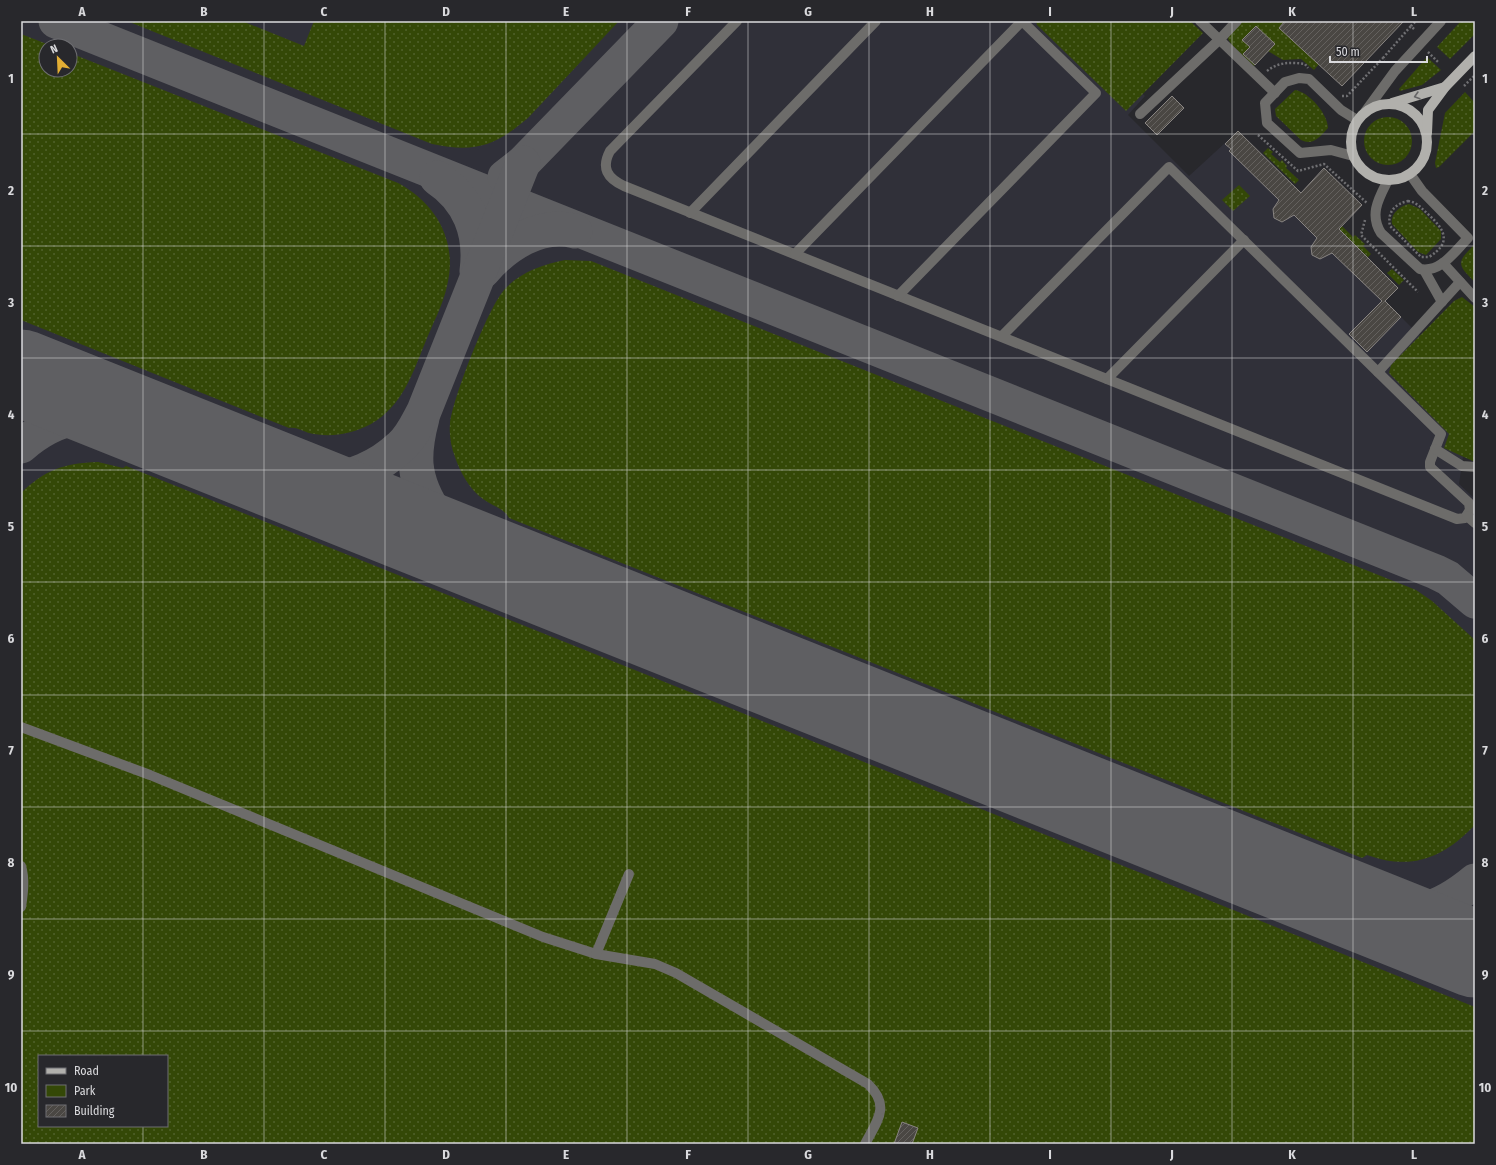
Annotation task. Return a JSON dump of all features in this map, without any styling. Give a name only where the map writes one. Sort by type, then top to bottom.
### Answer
[{"type":"main road","points":[[1445,87],[1389,104],[1376,106],[1365,112],[1357,120],[1352,130],[1350,143],[1353,156],[1358,166],[1377,179],[1388,180],[1400,179],[1410,174],[1417,168],[1424,156],[1427,144],[1428,110],[1445,87],[1475,56]]},
{"type":"main road","points":[[1389,104],[1401,106],[1412,112],[1421,121],[1426,132],[1427,144]]},
{"type":"lane","points":[[737,21],[610,150],[606,158],[606,169],[614,182],[690,213],[1457,519],[1467,516],[1470,510],[1469,503],[1430,467],[1430,462],[1441,434],[1169,167],[1001,337]]},
{"type":"lane","points":[[690,213],[876,21]]},
{"type":"lane","points":[[795,254],[1022,21],[1096,93],[898,296]]},
{"type":"lane","points":[[1200,21],[1275,93]]},
{"type":"lane","points":[[1140,114],[1219,40],[1237,21]]},
{"type":"lane","points":[[1365,112],[1395,71],[1441,21]]},
{"type":"lane","points":[[1353,156],[1331,150],[1300,153],[1267,123],[1265,103],[1285,82],[1292,79],[1309,79],[1341,110],[1357,120]]},
{"type":"lane","points":[[1388,180],[1376,204],[1375,213],[1377,227],[1381,233],[1420,269],[1431,269],[1443,263],[1468,238],[1422,191],[1410,174]]},
{"type":"lane","points":[[1107,379],[1244,240]]},
{"type":"lane","points":[[1443,263],[1475,298]]},
{"type":"lane","points":[[1424,270],[1442,302]]},
{"type":"lane","points":[[1378,372],[1460,282]]},
{"type":"lane","points":[[1435,448],[1462,466],[1475,467]]},
{"type":"lane","points":[[1467,516],[1475,523]]},
{"type":"lane","points":[[21,727],[150,775],[543,937],[596,954],[655,964],[676,973],[868,1084],[877,1092],[880,1101],[881,1113],[865,1144]]},
{"type":"lane","points":[[21,866],[23,873],[23,897],[21,907]]},
{"type":"lane","points":[[596,954],[629,874]]},
{"type":"path","points":[[1338,96],[1347,96],[1384,59],[1416,21]]},
{"type":"path","points":[[1428,52],[1439,63]]},
{"type":"path","points":[[1260,79],[1273,66],[1282,64],[1305,64],[1310,70]]},
{"type":"path","points":[[1464,86],[1475,76]]},
{"type":"path","points":[[1258,135],[1298,171],[1324,164],[1368,204]]},
{"type":"path","points":[[1415,202],[1440,225],[1443,232],[1444,238],[1442,247],[1429,257],[1421,257],[1390,226],[1389,219],[1393,208],[1400,203],[1415,202]]},
{"type":"shaded area","points":[[21,21],[1067,21],[1145,96],[1128,115],[1189,176],[1238,131],[1304,196],[1316,184],[1313,180],[1324,168],[1362,205],[1350,217],[1347,214],[1335,226],[1398,288],[1385,301],[1415,331],[1431,345],[1475,307],[1463,457],[1459,484],[1475,499],[1475,1144],[21,1144]]},
{"type":"green space","points":[[127,21],[242,21],[304,46],[314,21],[619,21],[528,118],[516,128],[484,145],[460,148],[432,144]]},
{"type":"green space","points":[[1036,21],[1190,21],[1203,33],[1126,111],[1037,25]]},
{"type":"green space","points":[[1241,21],[1285,21],[1280,26],[1286,34],[1319,64],[1314,70],[1301,59],[1283,60],[1268,51],[1254,66],[1232,45],[1228,39],[1230,31]]},
{"type":"green space","points":[[1461,21],[1475,21],[1475,34],[1450,59],[1437,47]]},
{"type":"green space","points":[[21,34],[38,41],[38,78],[78,78],[78,56],[398,183],[424,202],[434,213],[447,240],[450,270],[447,286],[443,300],[405,389],[391,408],[382,417],[371,424],[349,433],[325,435],[289,428],[21,320]]},
{"type":"green space","points":[[1427,57],[1441,70],[1422,85],[1400,91],[1399,89]]},
{"type":"green space","points":[[1295,90],[1312,99],[1325,116],[1328,128],[1316,140],[1305,142],[1301,140],[1276,116],[1275,109]]},
{"type":"green space","points":[[1465,92],[1475,103],[1475,131],[1439,167],[1436,168],[1435,163],[1445,113]]},
{"type":"green space","points":[[1383,117],[1393,117],[1402,121],[1408,127],[1411,132],[1411,150],[1402,161],[1393,165],[1383,165],[1374,161],[1368,155],[1364,146],[1364,136],[1368,127],[1374,121]]},
{"type":"green space","points":[[1268,148],[1273,152],[1271,154],[1280,162],[1282,160],[1287,166],[1286,168],[1299,180],[1295,184],[1263,153]]},
{"type":"green space","points":[[1239,185],[1250,196],[1233,211],[1222,200]]},
{"type":"green space","points":[[1409,204],[1420,209],[1441,231],[1441,239],[1426,255],[1418,252],[1392,224],[1396,211]]},
{"type":"green space","points":[[1341,225],[1353,237],[1355,235],[1365,244],[1363,246],[1371,254],[1368,257],[1338,228]]},
{"type":"green space","points":[[1475,244],[1475,282],[1464,271],[1461,263],[1462,259]]},
{"type":"green space","points":[[565,260],[591,261],[1416,590],[1432,601],[1475,640],[1475,825],[1451,846],[1426,858],[1398,862],[1383,860],[1367,855],[1362,858],[509,518],[501,509],[478,495],[463,475],[457,463],[451,441],[450,424],[452,412],[480,334],[497,300],[504,290],[517,278],[532,270]]},
{"type":"green space","points":[[1392,269],[1404,280],[1399,285],[1387,273]]},
{"type":"green space","points":[[1462,297],[1475,307],[1475,462],[1444,448],[1449,434],[1389,373],[1391,365],[1454,301]]},
{"type":"green space","points":[[98,462],[123,468],[126,466],[1475,1007],[1475,1144],[21,1144],[21,493],[47,473],[75,464]]},
{"type":"building","points":[[1285,21],[1404,21],[1342,86],[1279,28]]},
{"type":"building","points":[[1256,26],[1275,44],[1255,65],[1243,54],[1250,47],[1242,40]]},
{"type":"building","points":[[1172,96],[1184,108],[1157,135],[1145,123]]},
{"type":"building","points":[[1238,131],[1301,193],[1324,168],[1362,205],[1339,229],[1398,288],[1385,301],[1401,317],[1367,352],[1349,334],[1382,301],[1332,253],[1320,259],[1312,255],[1311,247],[1317,238],[1294,215],[1282,222],[1274,218],[1273,209],[1279,200],[1229,151],[1231,149],[1225,144]]},
{"type":"building","points":[[902,1122],[918,1128],[912,1144],[894,1144]]},
{"type":"taxiway","points":[[56,21],[1436,572],[1448,578],[1475,601]]},
{"type":"taxiway","points":[[505,177],[523,163],[661,21]]},
{"type":"taxiway","points":[[270,473],[316,480],[343,478],[374,466],[392,454],[404,443],[414,430],[424,411],[523,163]]},
{"type":"taxiway","points":[[437,178],[448,186],[457,196],[471,218],[477,243],[477,271]]},
{"type":"taxiway","points":[[483,271],[492,261],[524,238],[549,230],[562,229],[575,231]]},
{"type":"taxiway","points":[[21,446],[35,435],[62,421],[90,416],[121,417],[138,420]]},
{"type":"taxiway","points":[[422,418],[417,441],[416,464],[418,477],[423,491],[437,517],[447,529],[457,540],[479,556]]},
{"type":"taxiway","points":[[1362,909],[1394,913],[1408,913],[1422,910],[1449,900],[1475,881]]},
{"type":"runway","points":[[21,373],[1475,954]]}]
